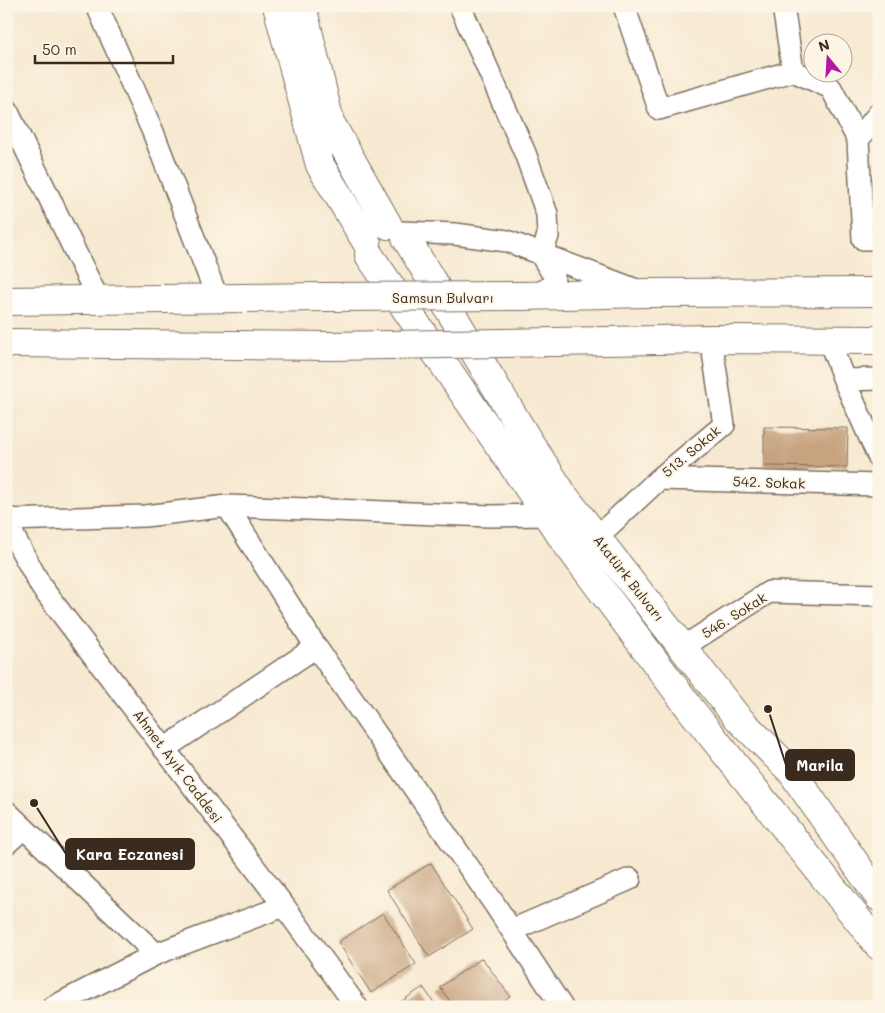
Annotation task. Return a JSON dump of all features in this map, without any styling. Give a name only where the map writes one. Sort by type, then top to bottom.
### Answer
[{"type":"main road","points":[[277,6],[320,166],[368,249],[546,515],[692,711],[879,946]]},
{"type":"main road","name":"Atatürk Bulvarı","points":[[302,6],[330,122],[564,496],[737,717],[791,771],[875,885]]},
{"type":"main road","points":[[372,231],[398,232],[406,245],[402,258],[391,264],[379,263],[368,249],[372,231]]},
{"type":"main road","name":"Samsun Bulvarı","points":[[6,301],[217,297],[879,292]]},
{"type":"main road","points":[[6,343],[330,346],[711,339],[879,340]]},
{"type":"street","points":[[97,6],[154,132],[217,297]]},
{"type":"street","points":[[460,6],[525,153],[547,214],[548,236],[541,255]]},
{"type":"street","points":[[624,6],[659,109],[793,71],[831,88],[858,140],[863,239],[879,239]]},
{"type":"street","points":[[783,6],[793,71]]},
{"type":"street","points":[[6,108],[98,299]]},
{"type":"street","points":[[858,140],[879,112]]},
{"type":"street","points":[[398,232],[455,234],[507,241],[647,293]]},
{"type":"street","points":[[528,296],[553,285],[554,276],[541,255]]},
{"type":"street","name":"513. Sokak","points":[[596,537],[659,479],[724,425],[711,339]]},
{"type":"street","points":[[829,340],[844,380],[879,458]]},
{"type":"street","points":[[844,380],[879,379]]},
{"type":"street","name":"542. Sokak","points":[[659,479],[879,485]]},
{"type":"street","points":[[9,520],[145,516],[228,506],[490,516],[546,515]]},
{"type":"street","points":[[228,506],[316,647],[512,930],[562,1007]]},
{"type":"street","name":"Ahmet Ayık Caddesi","points":[[9,520],[13,536],[42,588],[284,906],[357,1007]]},
{"type":"street","name":"546. Sokak","points":[[683,647],[769,592],[879,595]]},
{"type":"street","points":[[164,749],[316,647]]},
{"type":"street","points":[[6,811],[156,954]]},
{"type":"street","points":[[6,844],[24,828]]},
{"type":"street","points":[[512,930],[630,879]]},
{"type":"street","points":[[53,1007],[156,954],[284,906]]},
{"type":"building","points":[[764,427],[848,428],[847,467],[764,466]]},
{"type":"building","points":[[431,863],[473,929],[429,957],[387,890]]},
{"type":"building","points":[[383,913],[416,964],[371,993],[338,942]]},
{"type":"building","points":[[482,958],[510,996],[496,1007],[454,1007],[440,987]]},
{"type":"building","points":[[423,987],[437,1007],[393,1007]]},
{"type":"place","name":"Marila","points":[[768,709]]},
{"type":"place","name":"Kara Eczanesi","points":[[34,803]]}]
